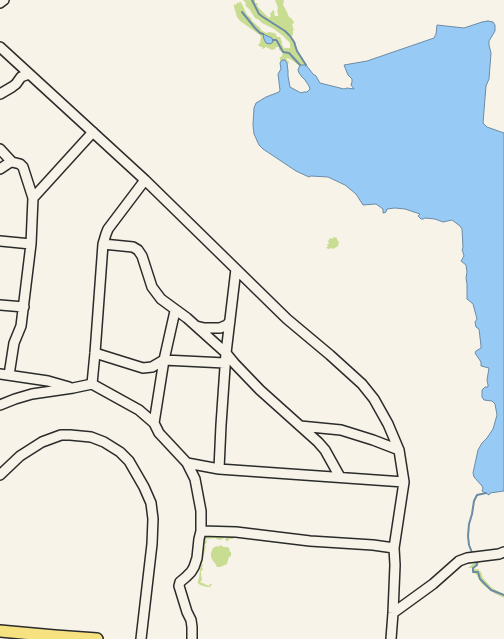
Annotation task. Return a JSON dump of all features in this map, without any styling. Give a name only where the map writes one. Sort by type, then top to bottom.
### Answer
[{"type":"main road","points":[[0,631],[97,639]]},
{"type":"street","points":[[0,3],[4,0]]},
{"type":"street","points":[[0,47],[145,180],[287,319],[362,384],[374,399],[388,424],[399,450],[404,482],[394,548],[395,565],[391,639]]},
{"type":"street","points":[[0,94],[12,88],[21,77],[29,74]]},
{"type":"street","points":[[34,198],[93,132]]},
{"type":"street","points":[[0,149],[12,162]]},
{"type":"street","points":[[0,169],[12,162],[20,164],[23,167],[34,198],[31,244],[21,326],[5,375],[48,381],[73,388]]},
{"type":"street","points":[[92,384],[103,244],[108,229],[145,180]]},
{"type":"street","points":[[0,241],[31,244]]},
{"type":"street","points":[[103,244],[133,247],[138,250],[142,256],[152,287],[161,299],[187,318],[226,353],[260,390],[318,442],[325,450],[340,477]]},
{"type":"street","points":[[219,469],[226,353],[236,269]]},
{"type":"street","points":[[0,305],[24,307]]},
{"type":"street","points":[[154,423],[164,360],[175,310]]},
{"type":"street","points":[[195,325],[204,328],[220,328],[227,325],[230,321]]},
{"type":"street","points":[[95,354],[143,368],[152,367],[164,360],[226,363]]},
{"type":"street","points":[[0,405],[32,394],[92,384],[139,410],[154,423],[159,433],[187,463],[195,479],[201,511],[201,531],[197,558],[194,567],[180,582],[179,586],[191,620],[192,639]]},
{"type":"street","points":[[300,426],[341,430],[399,450]]},
{"type":"street","points":[[0,475],[20,456],[42,442],[61,435],[91,437],[104,442],[120,452],[129,461],[144,487],[151,503],[153,519],[152,544],[141,639]]},
{"type":"street","points":[[187,463],[219,469],[404,482]]},
{"type":"street","points":[[201,531],[236,532],[310,541],[373,545],[394,548]]},
{"type":"street","points":[[393,612],[433,584],[459,561],[467,558],[500,554],[504,552]]},
{"type":"green space","points":[[243,0],[255,0],[255,3],[258,5],[257,6],[269,18],[273,10],[275,12],[275,16],[278,16],[278,8],[275,0],[284,0],[283,5],[289,17],[294,22],[292,24],[293,29],[295,30],[293,30],[293,35],[291,36],[296,43],[298,54],[306,65],[300,66],[288,58],[286,59],[289,62],[288,64],[285,60],[282,60],[280,63],[279,58],[282,56],[283,52],[279,50],[279,47],[272,50],[266,47],[263,49],[263,47],[258,45],[260,43],[260,35],[240,21],[237,17],[234,4],[236,5],[237,3],[241,2],[247,15],[262,31],[276,34],[277,37],[280,37],[284,48],[290,48],[290,43],[283,36],[255,18]]},
{"type":"green space","points":[[334,237],[337,238],[339,242],[338,246],[333,249],[326,248],[328,246],[327,244],[329,244],[328,241],[330,238],[332,239]]},
{"type":"green space","points":[[204,535],[234,537],[228,541],[226,541],[225,537],[219,540],[215,538],[206,539],[207,542],[203,547],[204,548],[206,546],[202,564],[203,570],[201,571],[202,580],[200,582],[209,586],[212,584],[210,587],[200,585],[198,583]]},
{"type":"green space","points":[[220,545],[228,547],[230,550],[229,551],[231,552],[231,556],[229,557],[227,564],[217,567],[211,557],[211,553],[213,548],[217,546],[219,547]]},
{"type":"green space","points":[[475,560],[480,560],[480,562],[474,569],[478,569],[481,572],[483,578],[492,588],[504,594],[504,598],[482,584],[477,575],[472,572],[473,569],[468,568],[474,563]]},
{"type":"water","points":[[488,21],[493,22],[495,25],[495,31],[489,41],[491,53],[489,79],[486,86],[483,123],[487,127],[504,133],[504,491],[490,493],[489,495],[482,491],[482,486],[474,477],[473,473],[478,450],[493,429],[497,415],[495,404],[492,401],[484,400],[482,397],[482,390],[485,387],[488,387],[487,380],[489,368],[481,366],[481,362],[475,353],[481,348],[481,346],[479,329],[476,327],[475,322],[477,319],[473,304],[467,299],[466,265],[461,261],[464,256],[462,249],[462,229],[452,220],[443,222],[435,219],[421,219],[418,216],[420,214],[405,209],[387,209],[386,212],[383,213],[383,209],[376,204],[363,205],[356,194],[345,185],[328,177],[309,177],[296,171],[263,149],[259,145],[254,134],[253,125],[254,108],[256,103],[279,92],[280,90],[278,74],[281,69],[280,63],[282,60],[285,60],[287,63],[290,87],[301,93],[307,92],[310,89],[299,73],[298,70],[300,65],[306,65],[320,83],[344,89],[354,89],[351,85],[352,79],[348,75],[344,65],[367,61],[434,38],[437,25],[464,28]]},
{"type":"water","points":[[263,34],[272,38],[273,42],[270,44],[266,43]]},
{"type":"waterway","points":[[252,0],[259,14],[290,36],[306,65]]},
{"type":"waterway","points":[[242,12],[255,28],[263,34]]},
{"type":"waterway","points":[[273,40],[276,40],[283,52],[289,53],[300,65]]},
{"type":"waterway","points":[[473,555],[469,545],[469,524],[474,501],[477,495],[486,493]]},
{"type":"waterway","points":[[476,560],[477,565],[473,568],[473,572],[478,572],[480,579],[491,590],[504,595]]}]
